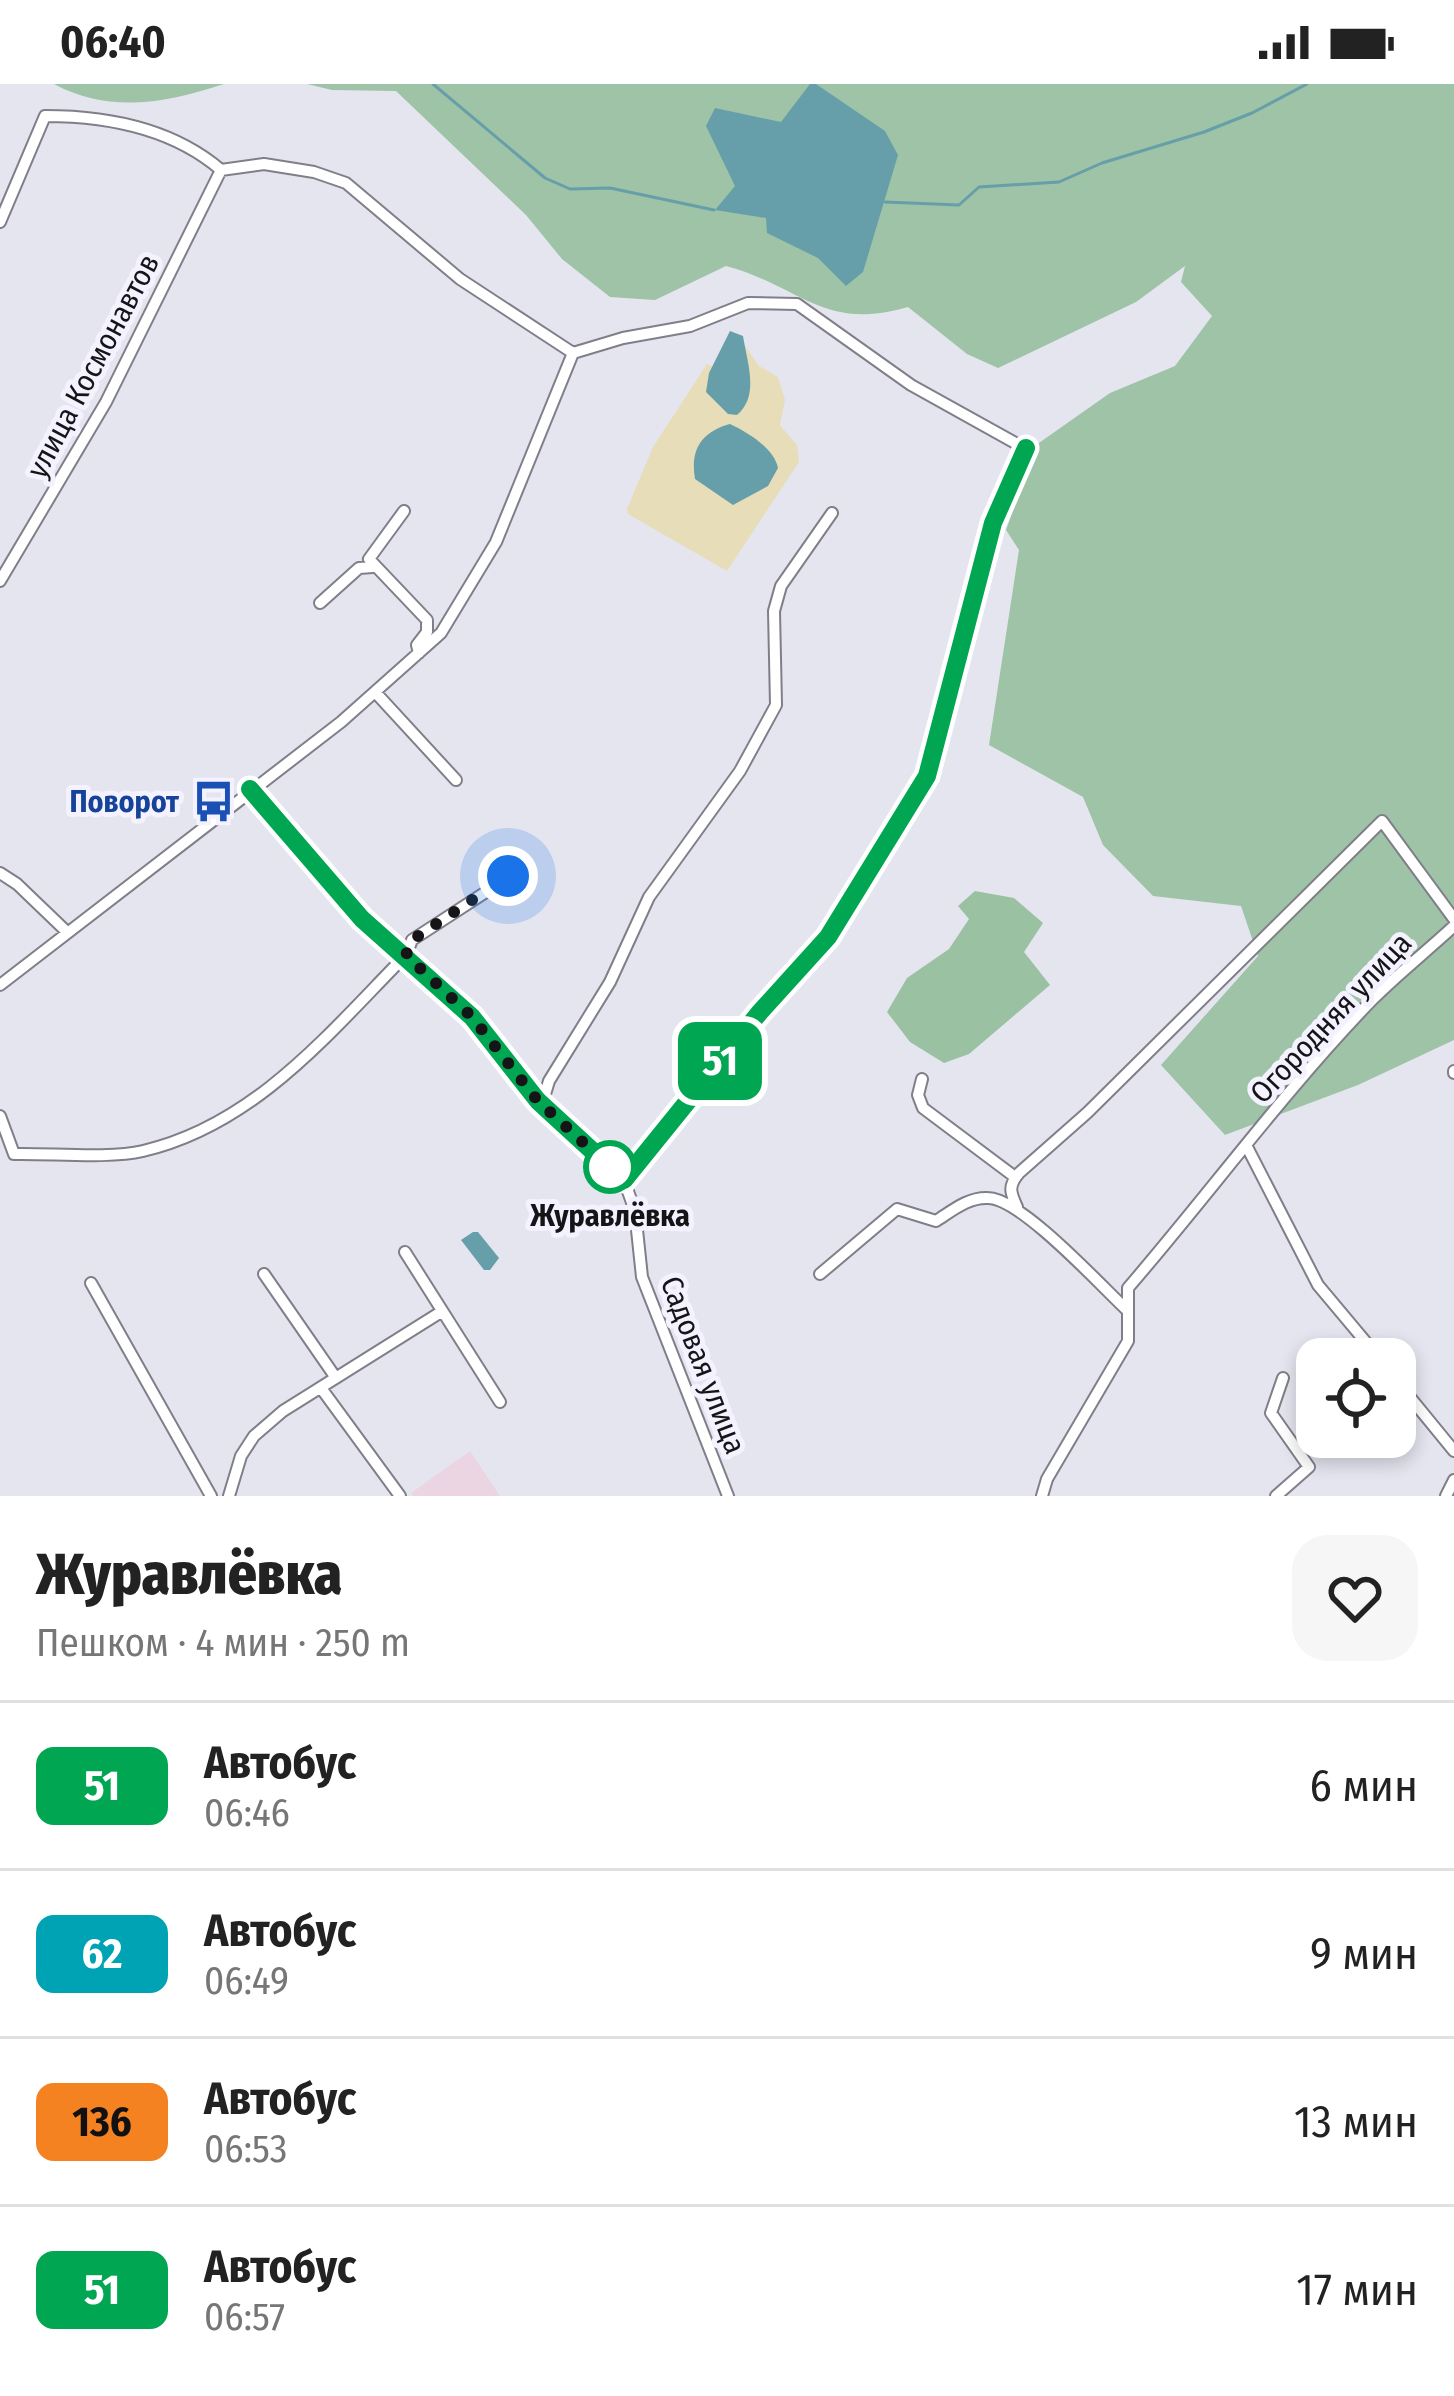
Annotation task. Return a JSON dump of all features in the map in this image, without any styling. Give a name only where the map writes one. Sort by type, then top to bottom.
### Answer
[{"type":"street","points":[[0,222],[45,116],[88,116],[148,129],[221,170],[264,164],[346,183],[460,279],[573,353],[690,326],[748,303],[797,304],[911,385],[1026,448],[993,523],[927,776],[828,937],[760,1012],[624,1180],[542,1104],[472,1017],[362,919],[250,789]]},
{"type":"street","name":"улица Космонавтов","points":[[0,581],[106,403],[221,170]]},
{"type":"street","points":[[0,985],[375,692],[441,633],[496,542],[573,353]]},
{"type":"street","points":[[404,511],[370,553],[373,567],[427,620],[419,652]]},
{"type":"street","points":[[542,1104],[548,1081],[610,982],[649,896],[740,771],[776,705],[774,611],[781,586],[832,513]]},
{"type":"street","points":[[320,603],[359,568],[373,567]]},
{"type":"street","points":[[375,692],[456,780]]},
{"type":"street","points":[[1042,1496],[1047,1479],[1128,1341],[1128,1311],[1017,1207],[1010,1192],[1015,1177],[1087,1113],[1382,821],[1454,922]]},
{"type":"street","points":[[0,1164],[14,1154],[141,1152],[221,1122],[283,1079],[406,955],[412,940],[526,866]]},
{"type":"street","points":[[0,873],[67,932]]},
{"type":"street","name":"Огородняя улица","points":[[1128,1311],[1128,1288],[1202,1204],[1246,1144],[1373,1000],[1454,922]]},
{"type":"street","points":[[922,1079],[923,1108],[1015,1177]]},
{"type":"street","points":[[0,1115],[14,1154]]},
{"type":"street","points":[[1246,1144],[1318,1285],[1362,1338]]},
{"type":"street","name":"Садовая улица","points":[[624,1180],[635,1211],[642,1277],[728,1496]]},
{"type":"street","points":[[820,1274],[897,1208],[937,1221],[965,1202],[990,1197],[1017,1207]]},
{"type":"street","points":[[405,1252],[500,1402]]},
{"type":"street","points":[[264,1274],[336,1378]]},
{"type":"street","points":[[91,1283],[211,1496]]},
{"type":"street","points":[[229,1496],[241,1456],[254,1436],[283,1411],[441,1312]]},
{"type":"street","points":[[1276,1496],[1309,1467],[1271,1413],[1283,1378]]},
{"type":"street","points":[[321,1388],[400,1496]]},
{"type":"street","points":[[1416,1405],[1454,1451]]},
{"type":"street","points":[[1446,1496],[1454,1480]]},
{"type":"shaded area","points":[[470,1451],[500,1496],[413,1496],[411,1493]]},
{"type":"green space","points":[[54,84],[224,84],[159,100],[117,102]]},
{"type":"green space","points":[[307,84],[1454,84],[1454,1040],[1358,1085],[1225,1135],[1161,1065],[1258,956],[1241,906],[1153,896],[1103,845],[1083,797],[989,745],[1019,550],[1006,530],[1036,445],[1110,393],[1175,366],[1212,316],[1181,282],[1185,266],[1136,302],[998,368],[967,354],[908,307],[854,314],[833,310],[726,266],[655,300],[610,297],[562,259],[526,215],[396,91],[332,90]]},
{"type":"green space","points":[[975,891],[1014,898],[1043,923],[1024,952],[1050,985],[969,1054],[944,1063],[910,1042],[887,1012],[907,978],[949,949],[969,919],[958,906]]},
{"type":"sand","points":[[745,346],[759,366],[778,377],[785,400],[780,425],[797,445],[799,462],[727,571],[628,514],[627,509],[653,447],[707,364],[714,367],[709,373],[724,411],[744,393],[750,382]]},
{"type":"water","points":[[810,84],[885,131],[898,155],[863,272],[846,286],[818,258],[767,233],[766,218],[715,210],[735,186],[706,126],[715,108],[781,122]]},
{"type":"water","points":[[730,331],[743,336],[750,378],[748,398],[737,415],[728,414],[706,392],[709,373]]},
{"type":"water","points":[[730,424],[766,447],[778,468],[768,486],[733,505],[695,479],[694,469],[696,451],[705,437]]},
{"type":"water","points":[[473,1232],[499,1258],[490,1270],[484,1270],[461,1240]]},
{"type":"waterway","points":[[433,84],[545,178],[570,189],[610,188],[714,210]]},
{"type":"waterway","points":[[885,202],[959,205],[979,187],[1059,182],[1102,163],[1204,132],[1307,84]]},
{"type":"bus line","name":"51","points":[[250,789],[362,919],[472,1017],[538,1101],[624,1180],[760,1012],[828,937],[927,776],[993,523],[1026,448]]},
{"type":"place","name":"Поворот","points":[[213,802]]},
{"type":"place","name":"Журавлёвка","points":[[610,1167]]},
{"type":"route","points":[[508,876],[412,940],[406,955],[472,1017],[538,1101],[610,1167]]}]
